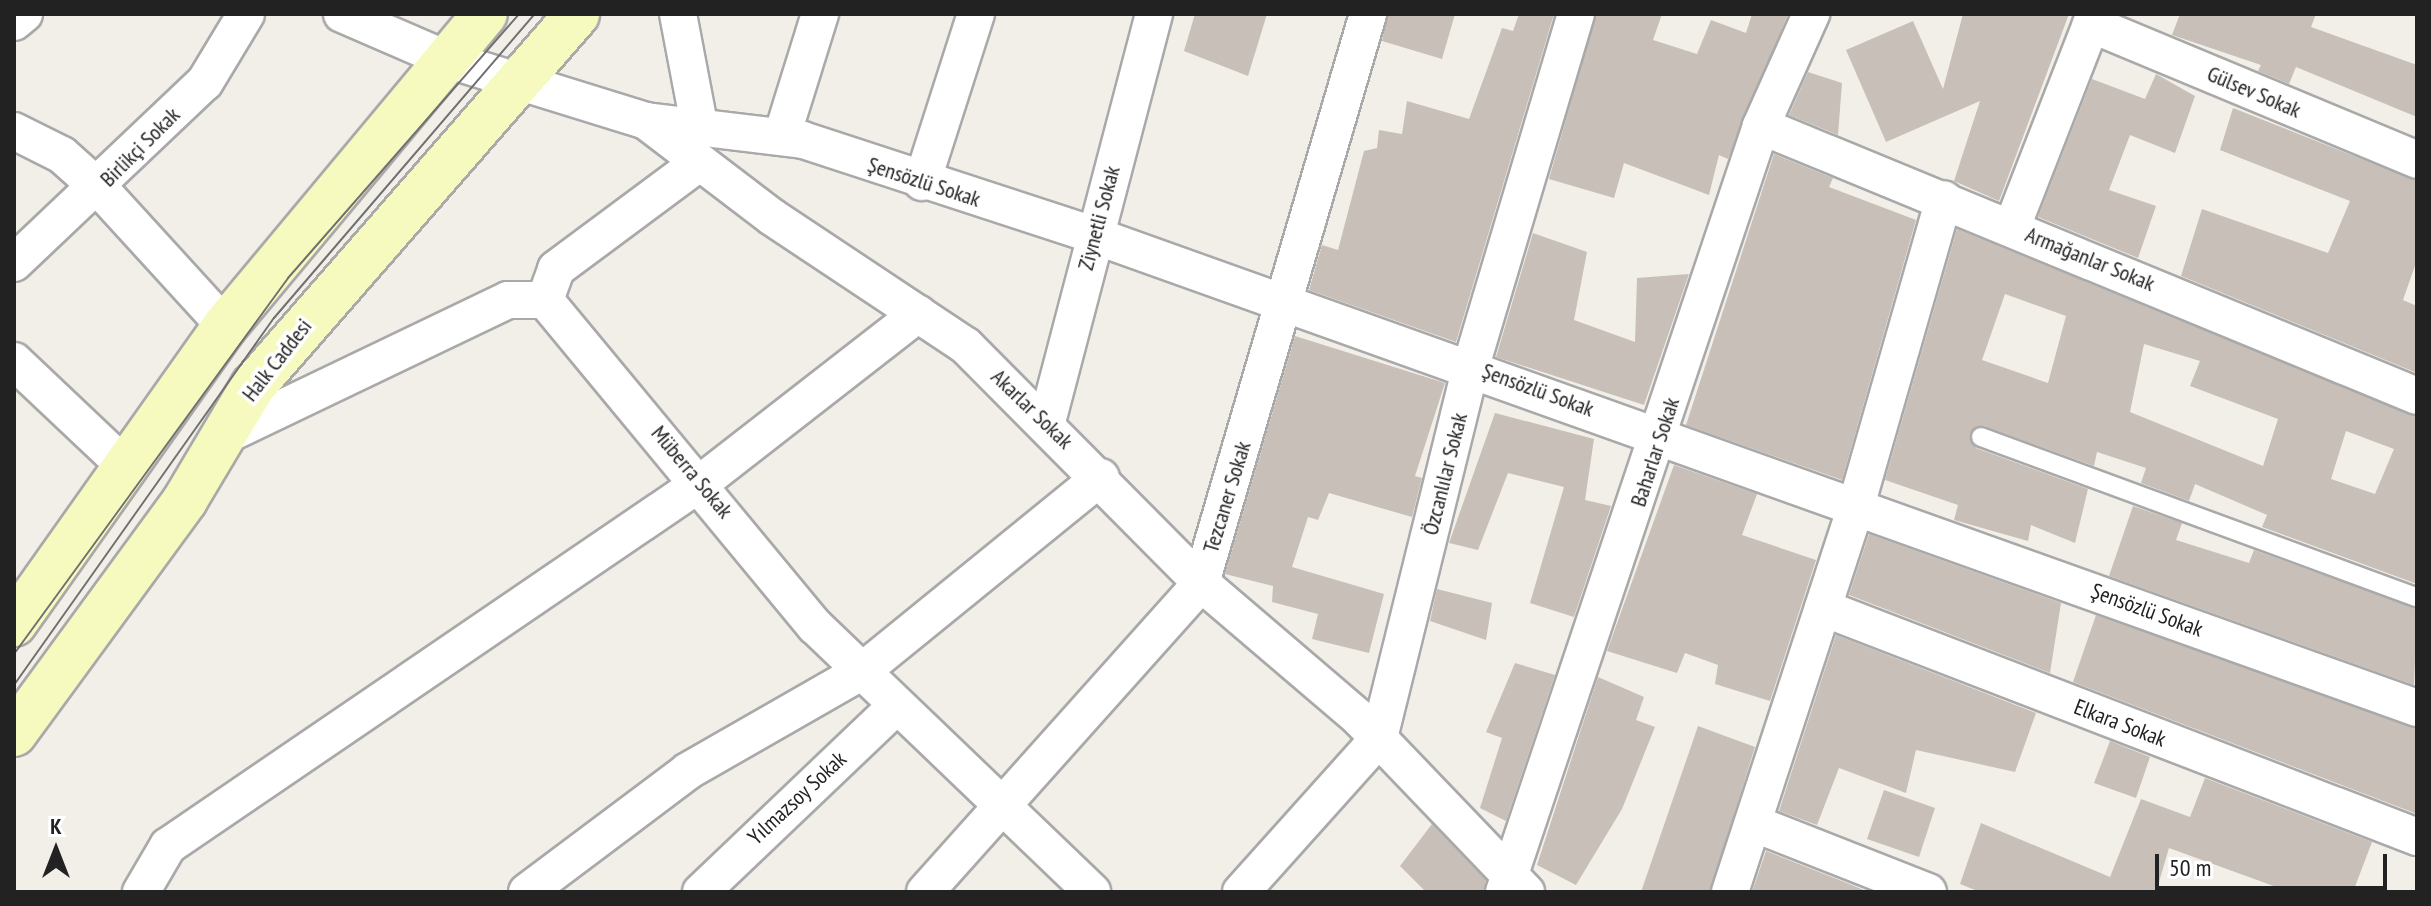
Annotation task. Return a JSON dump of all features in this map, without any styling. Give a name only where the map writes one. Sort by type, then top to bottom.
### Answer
[{"type":"main road","points":[[14,624],[122,463],[225,326],[485,14]]},
{"type":"main road","name":"Halk Caddesi","points":[[14,734],[310,316],[577,14]]},
{"type":"street","points":[[14,22],[24,14]]},
{"type":"street","name":"Birlikçi Sokak","points":[[14,263],[100,189],[205,82],[246,14]]},
{"type":"street","name":"Akarlar Sokak","points":[[342,14],[446,59],[646,121],[700,162],[966,346],[1047,422],[1201,583],[1379,738],[1482,840],[1514,889]]},
{"type":"street","points":[[678,14],[699,124]]},
{"type":"street","points":[[782,136],[820,14]]},
{"type":"street","points":[[922,182],[976,14]]},
{"type":"street","name":"Ziynetli Sokak","points":[[1047,422],[1093,235],[1154,14]]},
{"type":"street","name":"Tezcaner Sokak","points":[[925,892],[1201,583],[1286,303],[1368,14]]},
{"type":"street","name":"Özcanlılar Sokak","points":[[1241,892],[1379,738],[1471,366],[1576,14]]},
{"type":"street","name":"Baharlar Sokak","points":[[1514,889],[1761,126],[1811,14]]},
{"type":"street","points":[[2012,227],[2093,19]]},
{"type":"street","name":"Gülsev Sokak","points":[[2093,19],[2417,160]]},
{"type":"street","name":"Şensözlü Sokak","points":[[646,121],[699,124],[782,136],[1093,235],[1471,366],[2417,708]]},
{"type":"street","name":"Armağanlar Sokak","points":[[1761,126],[2417,396]]},
{"type":"street","points":[[14,131],[62,155],[100,189],[225,326]]},
{"type":"street","points":[[222,437],[508,300],[545,300],[556,269],[700,162]]},
{"type":"street","points":[[1730,892],[1856,506],[1944,199]]},
{"type":"street","name":"Müberra Sokak","points":[[545,300],[702,482],[815,626],[999,807],[1092,892]]},
{"type":"street","points":[[141,892],[168,846],[702,482],[918,314]]},
{"type":"street","points":[[14,361],[122,463]]},
{"type":"street","points":[[527,892],[688,771],[861,672],[1101,477]]},
{"type":"street","name":"Elkara Sokak","points":[[1823,608],[2417,837]]},
{"type":"street","name":"Yılmazsoy Sokak","points":[[701,892],[896,706]]},
{"type":"street","points":[[1753,823],[1928,892]]},
{"type":"lane","points":[[1981,437],[2417,597]]},
{"type":"building","points":[[1195,14],[1267,14],[1248,76],[1184,51]]},
{"type":"building","points":[[1388,14],[1455,14],[1442,59],[1382,41]]},
{"type":"building","points":[[1519,14],[1554,14],[1456,342],[1309,290],[1322,245],[1338,250],[1364,151],[1377,148],[1379,130],[1402,134],[1407,101],[1469,119],[1502,28],[1513,31]]},
{"type":"building","points":[[1596,14],[1662,14],[1653,40],[1697,54],[1711,20],[1746,33],[1752,14],[1788,14],[1728,159],[1719,155],[1709,195],[1624,163],[1614,198],[1549,179]]},
{"type":"building","points":[[1963,14],[2069,14],[1999,201],[1954,181],[1980,101],[1886,142],[1846,50],[1913,21],[1943,89]]},
{"type":"building","points":[[2180,14],[2316,14],[2311,27],[2417,65],[2417,117],[2296,67],[2289,84],[2258,71],[2261,65],[2172,35]]},
{"type":"building","points":[[1808,72],[1842,83],[1838,135],[1789,115]]},
{"type":"building","points":[[2156,74],[2195,96],[2175,153],[2130,135],[2109,190],[2156,206],[2138,258],[2038,217],[2092,79],[2145,99]]},
{"type":"building","points":[[2233,108],[2417,181],[2417,260],[2403,300],[2417,306],[2417,373],[2181,276],[2202,209],[2328,253],[2350,201],[2220,150]]},
{"type":"building","points":[[1774,154],[1833,178],[1829,187],[1916,220],[1842,480],[1686,425]]},
{"type":"building","points":[[1957,229],[2417,417],[2417,584],[2262,527],[2267,515],[2195,484],[2189,501],[2141,483],[2146,468],[2097,452],[2094,466],[1984,426],[1970,434],[1976,448],[2088,489],[2075,543],[2031,525],[2028,541],[1954,520],[1958,505],[1885,480]],"holes":[[[2005,294],[2066,316],[2048,383],[1982,360]],[[2144,344],[2200,361],[2190,386],[2278,419],[2263,466],[2130,412]],[[2346,431],[2394,449],[2375,494],[2331,479]]]},
{"type":"building","points":[[1533,233],[1587,252],[1574,320],[1635,342],[1637,278],[1689,274],[1644,405],[1496,357]]},
{"type":"building","points":[[1295,336],[1445,383],[1415,476],[1422,478],[1412,517],[1329,493],[1318,520],[1308,517],[1292,567],[1384,594],[1369,653],[1312,639],[1318,614],[1272,602],[1273,586],[1225,574]]},
{"type":"building","points":[[1495,413],[1594,439],[1585,500],[1611,506],[1574,617],[1530,603],[1564,487],[1508,473],[1478,550],[1449,543]]},
{"type":"building","points":[[1674,465],[1757,494],[1742,535],[1816,560],[1770,701],[1715,684],[1718,665],[1685,653],[1677,673],[1607,651]]},
{"type":"building","points":[[2133,506],[2182,523],[2176,540],[2249,563],[2254,550],[2417,609],[2414,685],[2109,576]]},
{"type":"building","points":[[1869,534],[2061,603],[2050,673],[1849,595]]},
{"type":"building","points":[[1437,589],[1492,603],[1486,640],[1430,621]]},
{"type":"building","points":[[2096,615],[2417,728],[2417,814],[2073,682]]},
{"type":"building","points":[[1836,635],[2036,713],[2015,772],[1916,750],[1906,793],[1839,768],[1817,825],[1779,811]]},
{"type":"building","points":[[1515,663],[1555,675],[1506,821],[1480,808],[1502,738],[1486,732]]},
{"type":"building","points":[[1598,677],[1644,697],[1636,720],[1655,727],[1622,809],[1576,885],[1537,865]]},
{"type":"building","points":[[1698,726],[1755,747],[1710,892],[1641,892]]},
{"type":"building","points":[[2110,741],[2150,757],[2136,798],[2094,783]]},
{"type":"building","points":[[2205,778],[2372,842],[2353,892],[2290,892],[2169,848],[2156,892],[1980,892],[1960,884],[1981,823],[2110,877],[2141,799],[2190,817]]},
{"type":"building","points":[[1884,790],[1935,808],[1919,857],[1867,839]]},
{"type":"building","points":[[1432,824],[1486,880],[1484,892],[1426,892],[1400,866]]},
{"type":"building","points":[[1766,851],[1852,885],[1868,892],[1752,892]]},
{"type":"tram line","points":[[14,654],[288,278],[519,14]]},
{"type":"tram line","points":[[14,685],[274,318],[535,14]]}]
